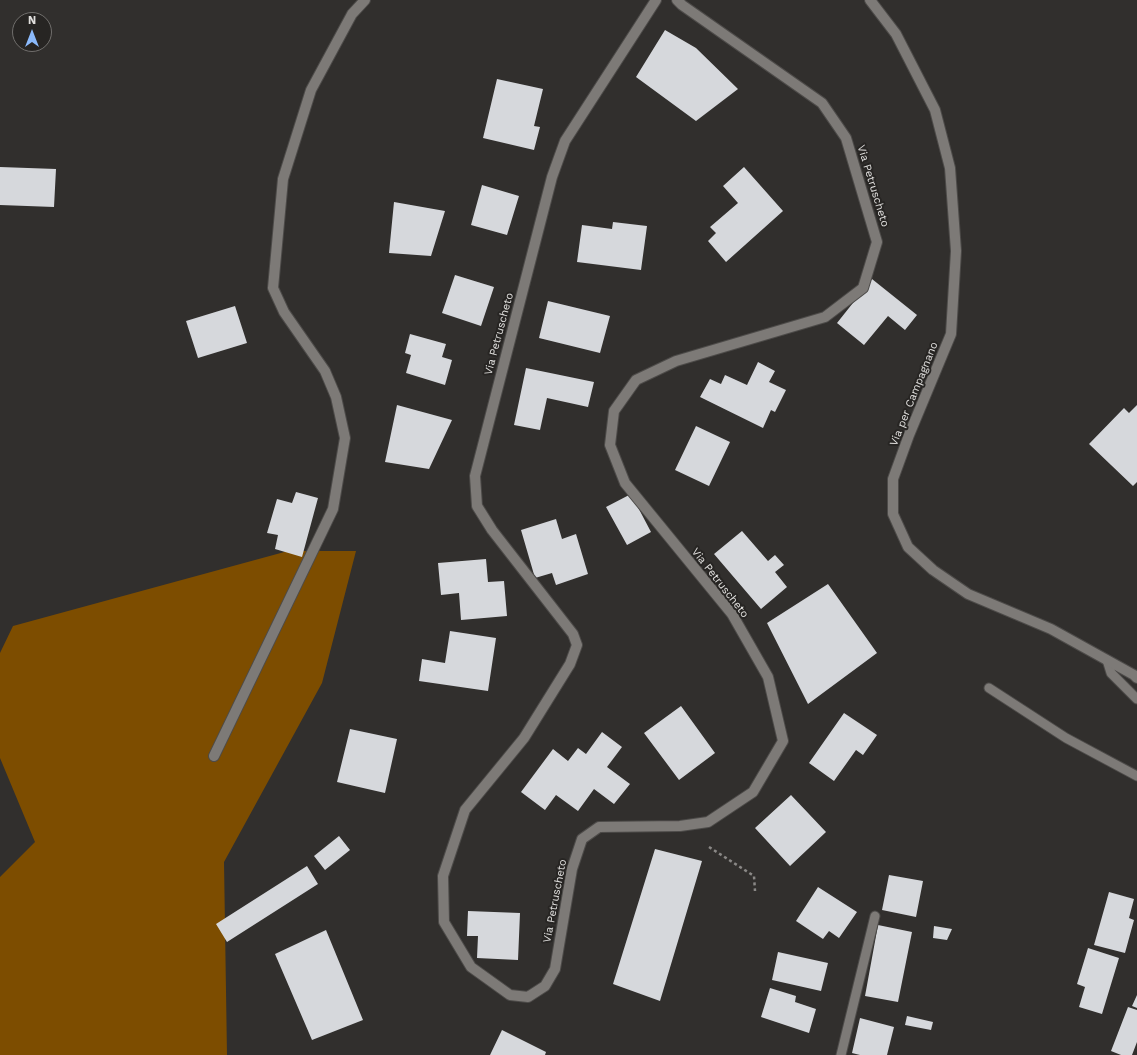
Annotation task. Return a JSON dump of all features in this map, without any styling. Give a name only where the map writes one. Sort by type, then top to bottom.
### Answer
[{"type":"street","points":[[214,756],[333,509],[345,438],[336,397],[325,371],[284,312],[273,288],[283,179],[311,90],[352,14],[365,0]]},
{"type":"street","name":"Via Petruscheto","points":[[656,0],[565,141],[552,178],[475,476],[476,506],[492,530],[573,634],[577,645],[570,664],[524,738],[465,810],[443,876],[444,922],[471,967],[510,995],[528,997],[545,986],[555,969],[572,869],[582,839],[598,827],[680,826],[708,822],[753,792],[783,742],[768,677],[732,614],[625,483],[610,445],[614,411],[636,380],[676,361],[825,317],[863,288],[877,242],[846,138],[822,103],[676,0]]},
{"type":"street","name":"Via per Campagnano","points":[[870,0],[896,34],[935,110],[950,168],[956,251],[951,334],[908,435],[893,479],[893,514],[908,547],[933,570],[968,594],[1052,629],[1137,678]]},
{"type":"lane","points":[[1107,660],[1111,673],[1137,699]]},
{"type":"lane","points":[[989,688],[1066,738],[1137,776]]},
{"type":"lane","points":[[841,1055],[875,916]]},
{"type":"path","points":[[709,847],[754,876],[755,890]]},
{"type":"shaded area","points":[[288,551],[356,551],[322,683],[224,862],[227,1055],[0,1055],[0,877],[35,842],[0,758],[0,653],[13,626]]},
{"type":"building","points":[[665,30],[696,48],[738,89],[696,121],[636,77]]},
{"type":"building","points":[[497,79],[543,89],[534,126],[540,127],[534,150],[483,138]]},
{"type":"building","points":[[0,167],[56,169],[54,207],[0,205]]},
{"type":"building","points":[[744,167],[783,211],[726,262],[708,241],[716,233],[710,227],[738,203],[723,186]]},
{"type":"building","points":[[482,185],[519,196],[507,235],[471,225]]},
{"type":"building","points":[[394,202],[445,211],[431,256],[389,253]]},
{"type":"building","points":[[613,222],[647,226],[641,270],[577,262],[582,225],[612,229]]},
{"type":"building","points":[[455,275],[494,287],[481,326],[442,313]]},
{"type":"building","points":[[872,279],[917,315],[905,330],[888,316],[864,345],[837,323]]},
{"type":"building","points":[[548,301],[610,316],[600,353],[539,338]]},
{"type":"building","points":[[235,306],[247,343],[198,358],[186,321]]},
{"type":"building","points":[[410,334],[446,344],[442,357],[452,360],[445,385],[406,373],[411,355],[405,353]]},
{"type":"building","points":[[758,362],[775,371],[769,382],[786,390],[775,412],[771,410],[763,428],[700,397],[710,379],[721,384],[725,375],[747,385]]},
{"type":"building","points":[[526,368],[594,382],[588,407],[547,398],[540,430],[514,425]]},
{"type":"building","points":[[397,405],[452,420],[429,469],[385,462]]},
{"type":"building","points":[[1137,405],[1137,482],[1133,486],[1089,444],[1124,408],[1129,413]]},
{"type":"building","points":[[696,426],[730,442],[709,486],[675,470]]},
{"type":"building","points":[[296,492],[318,498],[302,557],[275,549],[278,535],[267,533],[277,499],[292,503]]},
{"type":"building","points":[[631,494],[651,532],[627,545],[606,507]]},
{"type":"building","points":[[556,519],[562,539],[576,534],[588,574],[556,585],[552,573],[535,578],[521,530]]},
{"type":"building","points":[[742,531],[768,561],[775,555],[784,565],[775,572],[787,587],[761,609],[714,554]]},
{"type":"building","points":[[486,559],[488,582],[504,581],[507,616],[461,620],[459,593],[441,595],[438,563]]},
{"type":"building","points":[[828,584],[877,653],[808,704],[767,623]]},
{"type":"building","points":[[450,631],[496,638],[488,691],[419,681],[422,659],[445,663]]},
{"type":"building","points":[[681,706],[715,753],[679,780],[644,733]]},
{"type":"building","points":[[844,713],[877,735],[863,755],[856,750],[834,781],[809,763]]},
{"type":"building","points":[[350,729],[397,739],[385,793],[337,782]]},
{"type":"building","points":[[602,732],[622,747],[607,767],[630,784],[614,804],[594,789],[578,811],[556,795],[545,810],[521,792],[553,749],[568,761],[578,748],[586,754]]},
{"type":"building","points":[[791,795],[826,832],[790,866],[755,828]]},
{"type":"building","points":[[339,836],[350,850],[325,870],[314,856]]},
{"type":"building","points":[[655,849],[702,861],[660,1001],[613,984]]},
{"type":"building","points":[[307,866],[318,884],[227,942],[216,924]]},
{"type":"building","points":[[889,875],[923,881],[916,917],[882,910]]},
{"type":"building","points":[[818,887],[857,912],[839,938],[829,931],[823,939],[796,921]]},
{"type":"building","points":[[1109,892],[1134,899],[1129,918],[1134,920],[1125,953],[1094,945]]},
{"type":"building","points":[[468,911],[520,913],[518,960],[477,958],[478,936],[467,936]]},
{"type":"building","points":[[878,925],[912,932],[898,1002],[865,996]]},
{"type":"building","points":[[934,926],[952,929],[947,940],[933,938]]},
{"type":"building","points":[[326,930],[363,1020],[312,1040],[275,954]]},
{"type":"building","points":[[1088,948],[1119,958],[1102,1014],[1079,1007],[1085,987],[1077,984]]},
{"type":"building","points":[[778,952],[828,963],[821,991],[772,980]]},
{"type":"building","points":[[770,988],[796,996],[795,1002],[816,1009],[809,1033],[761,1017]]},
{"type":"building","points":[[1137,995],[1137,1008],[1132,1006]]},
{"type":"building","points":[[1128,1007],[1137,1010],[1137,1042],[1132,1055],[1121,1055],[1111,1051]]},
{"type":"building","points":[[907,1016],[933,1022],[931,1030],[905,1025]]},
{"type":"building","points":[[860,1018],[894,1027],[887,1055],[860,1055],[852,1053]]},
{"type":"building","points":[[502,1030],[546,1052],[545,1055],[490,1055]]}]
